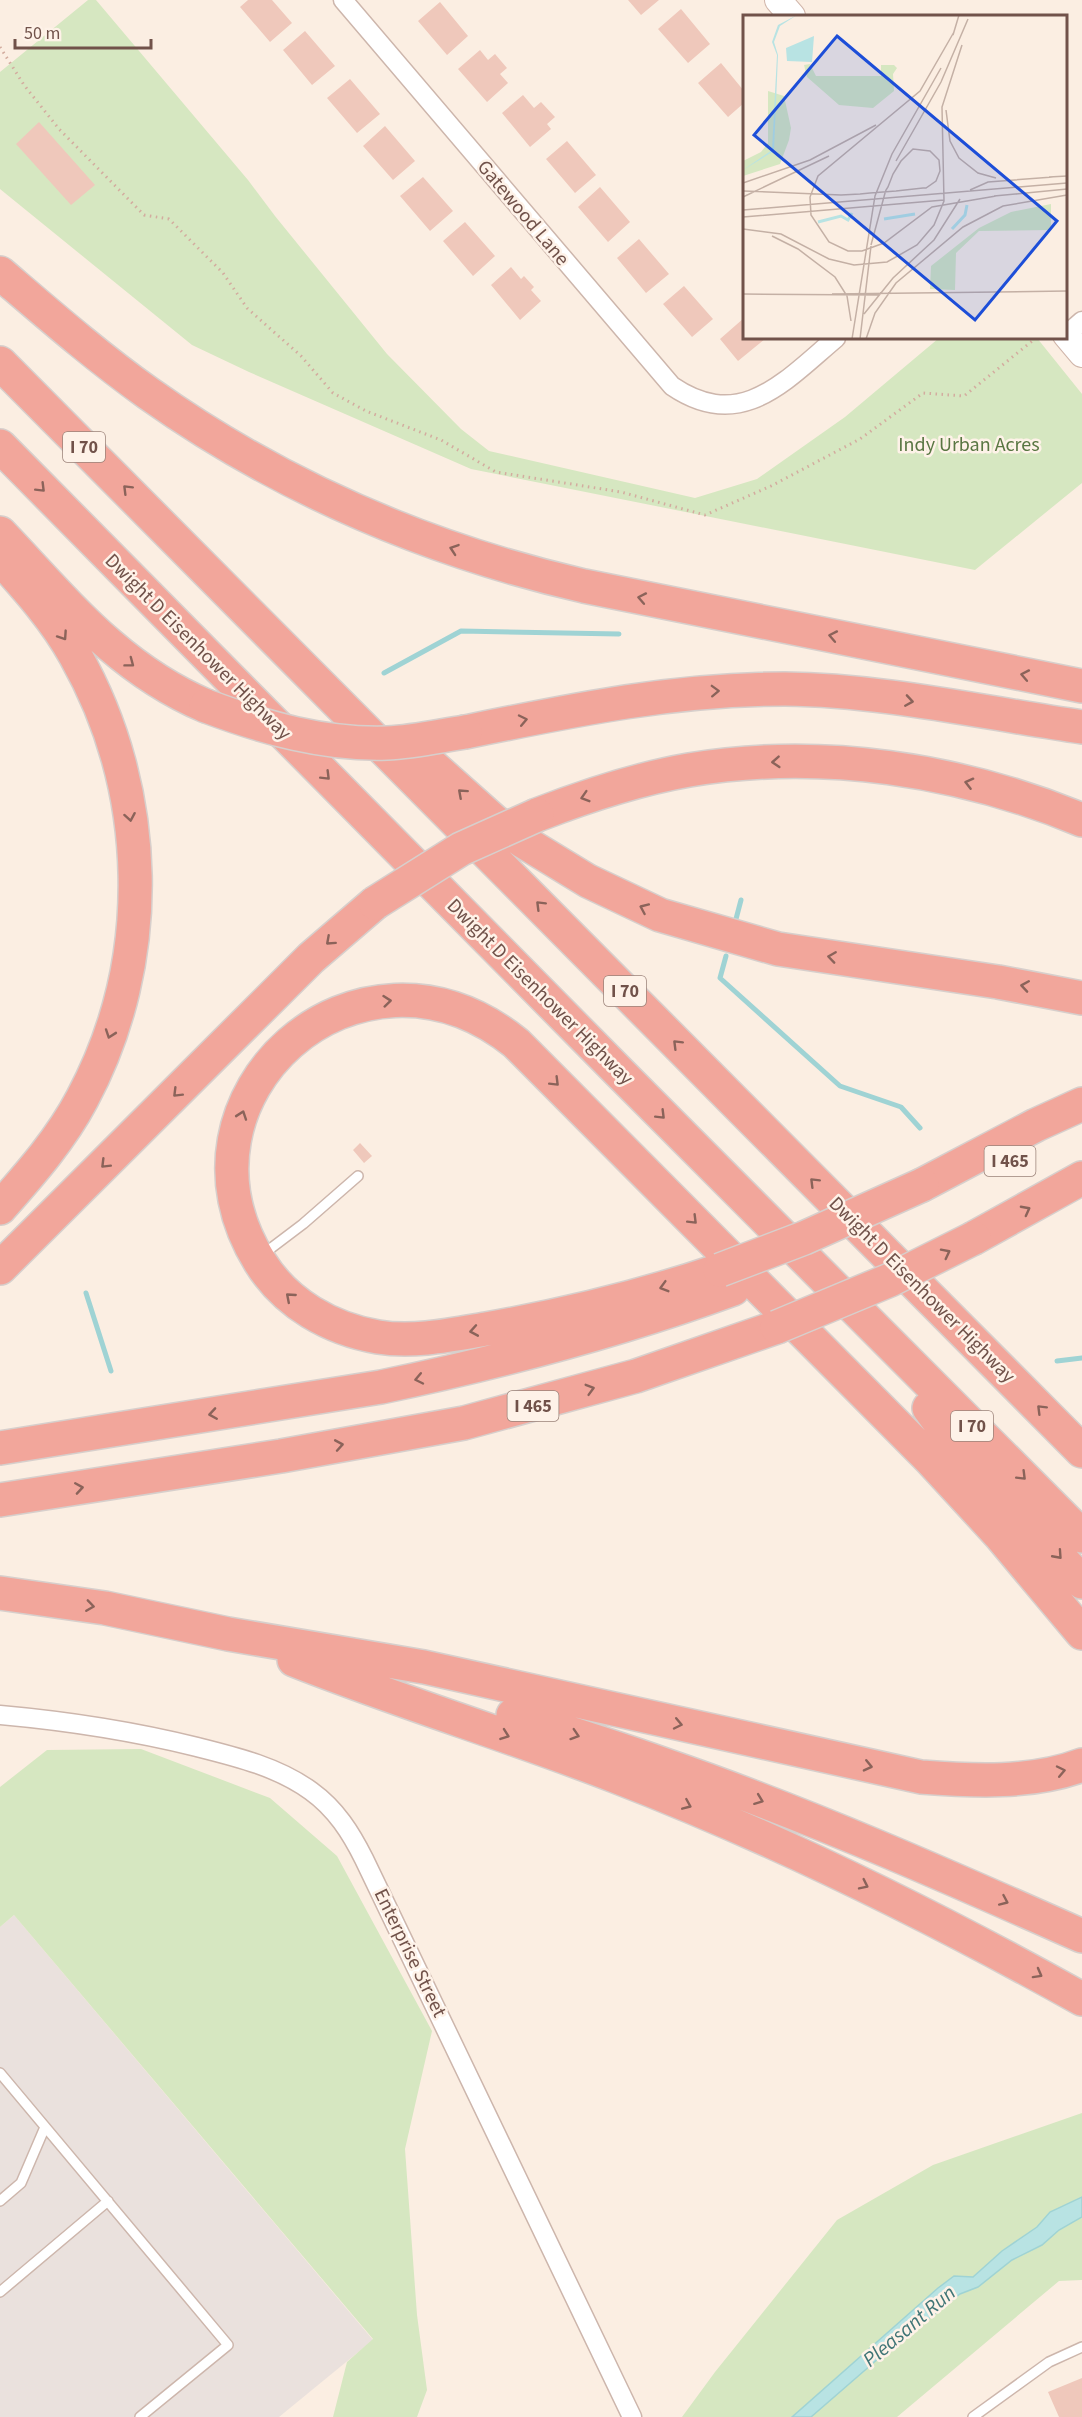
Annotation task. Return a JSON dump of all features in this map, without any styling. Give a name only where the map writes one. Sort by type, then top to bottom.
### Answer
[{"type":"highway","points":[[0,273],[101,358],[197,426],[254,461],[315,493],[410,534],[507,567],[584,586],[1082,686]]},
{"type":"highway","name":"Dwight D Eisenhower Highway","points":[[0,363],[169,530],[1082,1451]]},
{"type":"highway","name":"Dwight D Eisenhower Highway","points":[[0,446],[1082,1536]]},
{"type":"highway","points":[[169,530],[280,625],[494,821],[547,857],[588,881],[660,915],[778,949],[998,982],[1082,998]]},
{"type":"highway","points":[[0,532],[82,619],[123,657],[162,685],[207,706],[288,733],[338,741],[396,742],[465,732],[671,694],[786,689],[897,699],[1082,728]]},
{"type":"highway","points":[[0,558],[45,611],[74,653],[108,724],[123,777],[132,830],[137,889],[133,946],[127,978],[109,1040],[96,1071],[65,1127],[45,1155],[0,1208]]},
{"type":"highway","points":[[0,1268],[310,958],[375,903],[461,849],[537,815],[624,786],[689,770],[792,761],[916,771],[1002,792],[1082,820]]},
{"type":"highway","points":[[729,1278],[544,1318],[460,1333],[399,1339],[362,1334],[316,1316],[290,1297],[257,1258],[237,1216],[232,1172],[235,1139],[241,1115],[251,1091],[270,1064],[314,1024],[345,1009],[363,1004],[402,999],[422,1000],[464,1011],[495,1026],[516,1043],[902,1430],[999,1534],[1082,1633]]},
{"type":"highway","points":[[929,1192],[1082,1104]]},
{"type":"highway","name":"I 465","points":[[0,1448],[381,1387],[531,1353],[579,1339],[729,1278],[854,1238],[929,1192],[1021,1155],[1082,1118]]},
{"type":"highway","name":"I 465","points":[[0,1500],[281,1456],[464,1423],[636,1376],[777,1327],[877,1286],[974,1238],[1082,1178]]},
{"type":"highway","points":[[862,1316],[948,1434],[1082,1582]]},
{"type":"highway","points":[[0,1593],[105,1608],[228,1634],[424,1667],[921,1777],[1004,1779],[1047,1774],[1082,1765]]},
{"type":"highway","points":[[228,1634],[350,1682],[540,1748],[690,1806],[792,1850],[943,1923],[1082,1999]]},
{"type":"highway","points":[[345,1655],[419,1685],[666,1765],[759,1800],[951,1877],[1082,1936]]},
{"type":"main road","points":[[778,0],[791,15]]},
{"type":"main road","points":[[1067,336],[1082,354]]},
{"type":"street","name":"Gatewood Lane","points":[[343,0],[665,381],[686,395],[702,401],[718,404],[744,403],[768,394],[835,339]]},
{"type":"street","points":[[1067,334],[1082,321]]},
{"type":"street","name":"Enterprise Street","points":[[0,1714],[131,1732],[236,1758],[284,1774],[312,1792],[342,1820],[364,1859],[632,2417]]},
{"type":"lane","points":[[257,1258],[303,1224],[358,1176]]},
{"type":"lane","points":[[0,2073],[228,2345],[140,2417]]},
{"type":"lane","points":[[0,2201],[21,2183],[45,2127]]},
{"type":"lane","points":[[0,2292],[108,2201]]},
{"type":"lane","points":[[974,2417],[1049,2362],[1082,2347]]},
{"type":"path","points":[[0,47],[24,85],[58,129],[144,215],[169,219],[223,273],[247,308],[301,356],[333,393],[366,411],[441,440],[496,472],[621,492],[705,515],[771,486],[860,440],[923,393],[964,396],[1035,339]]},
{"type":"shaded area","points":[[14,1915],[373,2340],[279,2417],[0,2417],[0,1927]]},
{"type":"green space","name":"Indy Urban Acres","points":[[88,0],[96,0],[248,180],[387,354],[461,429],[489,451],[695,498],[757,479],[845,417],[938,339],[1038,339],[1082,394],[1082,483],[975,570],[471,469],[192,345],[0,189],[0,72]]},
{"type":"green space","points":[[141,1749],[270,1798],[337,1856],[432,2031],[405,2149],[417,2315],[427,2390],[417,2417],[333,2417],[347,2362],[373,2339],[14,1915],[0,1927],[0,1787],[47,1750]]},
{"type":"green space","points":[[1082,2113],[1082,2280],[1059,2281],[897,2417],[682,2417],[715,2372],[837,2220],[933,2165]]},
{"type":"water","name":"Pleasant Run","points":[[1082,2197],[1082,2217],[1059,2230],[1042,2245],[1012,2260],[978,2287],[960,2294],[879,2358],[811,2417],[792,2417],[938,2288],[954,2276],[973,2277],[1002,2251],[1037,2227],[1050,2212]]},
{"type":"building","points":[[248,0],[272,0],[292,23],[270,42],[240,7]]},
{"type":"building","points":[[628,0],[659,0],[641,15]]},
{"type":"building","points":[[440,2],[468,36],[447,55],[418,21]]},
{"type":"building","points":[[681,9],[710,44],[688,63],[658,29]]},
{"type":"building","points":[[305,31],[335,66],[312,85],[283,50]]},
{"type":"building","points":[[480,50],[488,60],[495,54],[507,68],[500,74],[508,83],[487,102],[458,69]]},
{"type":"building","points":[[721,63],[743,90],[743,104],[728,117],[698,83]]},
{"type":"building","points":[[350,79],[380,114],[357,133],[327,98]]},
{"type":"building","points":[[523,95],[534,108],[541,102],[555,117],[547,124],[551,129],[530,147],[502,113]]},
{"type":"building","points":[[39,122],[95,185],[71,205],[16,144]]},
{"type":"building","points":[[385,126],[415,161],[393,180],[363,146]]},
{"type":"building","points":[[567,141],[596,175],[575,193],[546,159]]},
{"type":"building","points":[[423,177],[453,211],[430,231],[400,196]]},
{"type":"building","points":[[600,187],[630,222],[608,242],[578,207]]},
{"type":"building","points":[[465,222],[495,256],[473,276],[443,241]]},
{"type":"building","points":[[639,239],[669,274],[646,293],[617,258]]},
{"type":"building","points":[[511,267],[521,279],[524,276],[534,287],[531,290],[541,301],[520,320],[491,285]]},
{"type":"building","points":[[684,286],[713,319],[692,337],[663,304]]},
{"type":"building","points":[[743,319],[743,339],[765,339],[738,361],[720,339]]},
{"type":"building","points":[[360,1143],[372,1156],[364,1163],[353,1150]]},
{"type":"building","points":[[1082,2378],[1082,2417],[1059,2417],[1048,2392]]},
{"type":"waterway","points":[[384,673],[461,631],[619,634]]},
{"type":"waterway","points":[[736,919],[741,900]]},
{"type":"waterway","points":[[726,956],[720,978],[840,1086],[901,1107],[920,1128]]},
{"type":"waterway","points":[[86,1293],[111,1371]]},
{"type":"waterway","points":[[1057,1361],[1082,1358]]}]
